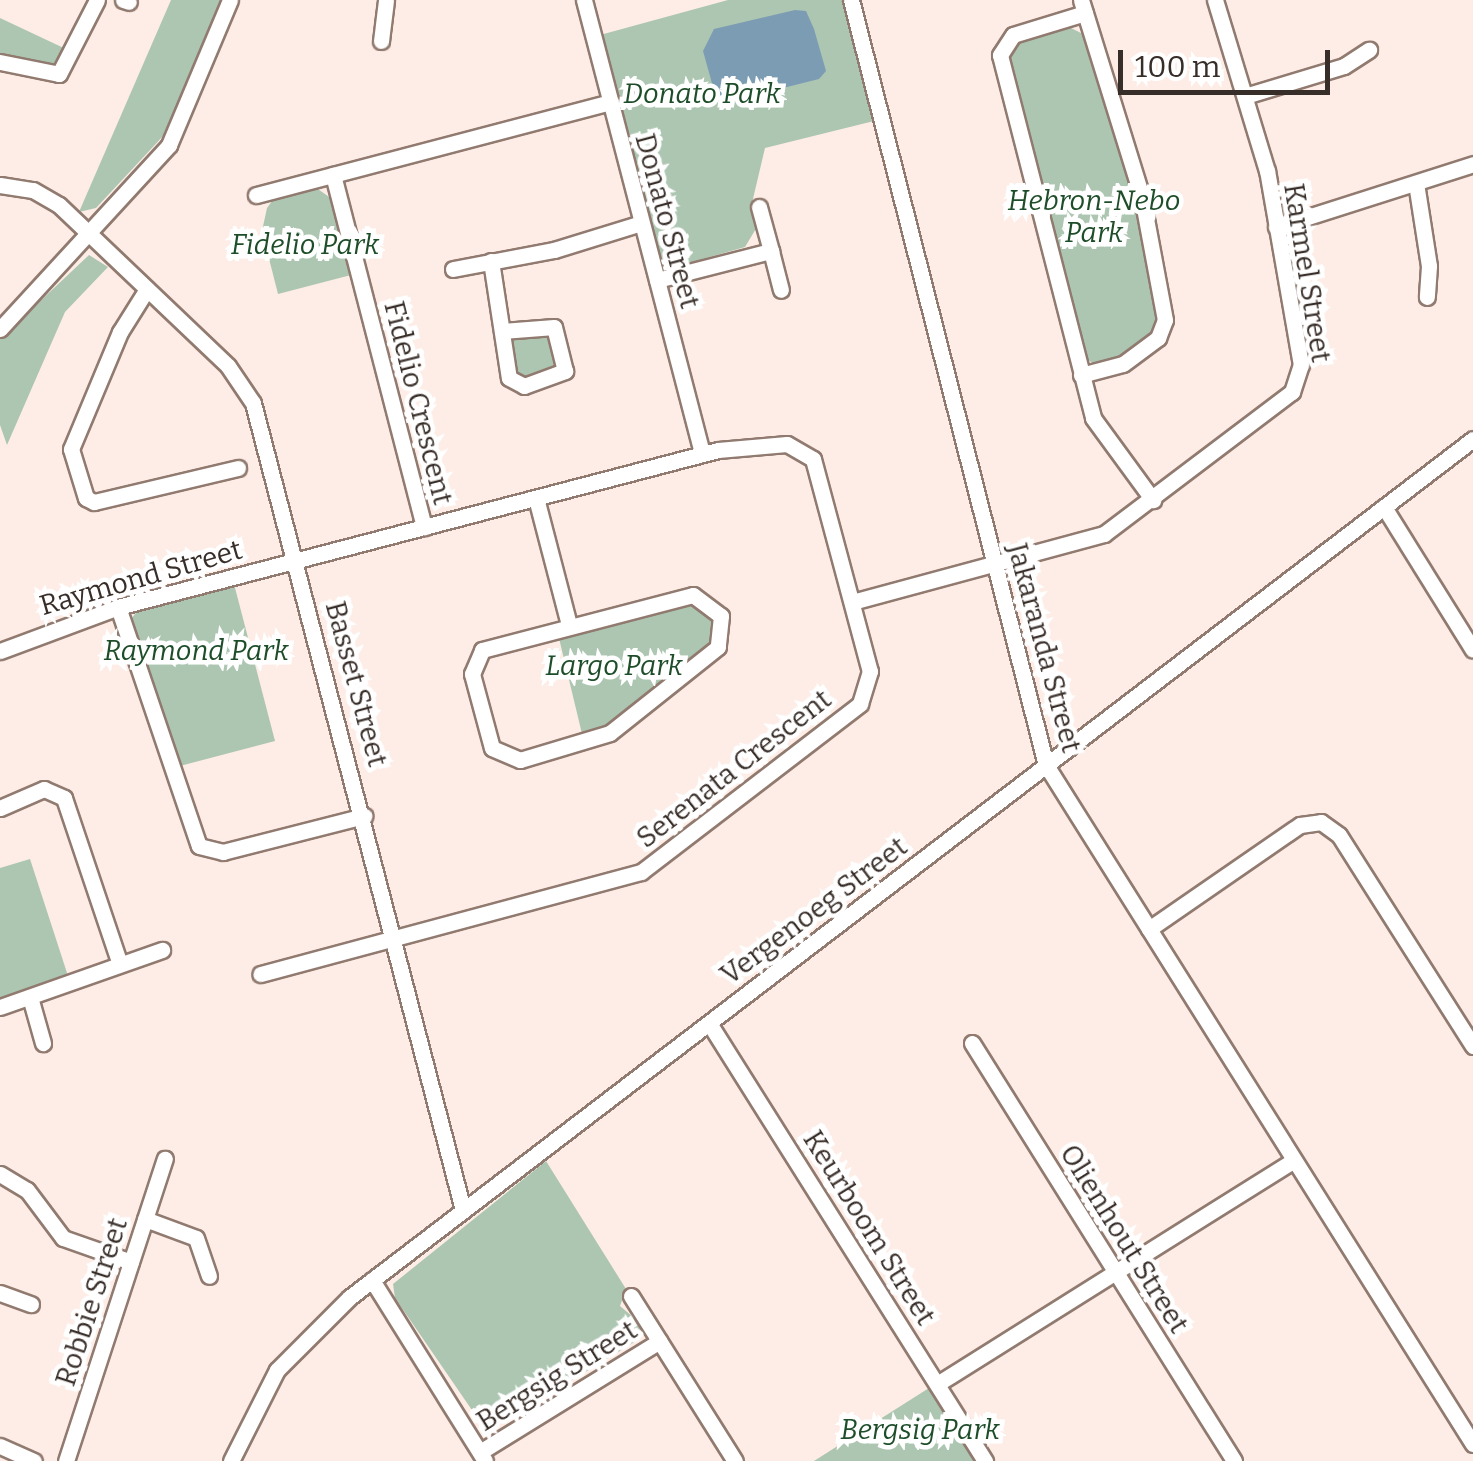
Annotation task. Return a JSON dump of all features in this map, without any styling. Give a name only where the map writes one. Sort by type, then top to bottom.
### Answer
[{"type":"street","points":[[0,62],[59,74],[97,0]]},
{"type":"street","points":[[0,328],[169,144],[230,0]]},
{"type":"street","points":[[382,42],[386,0]]},
{"type":"street","name":"Donato Street","points":[[584,0],[702,454]]},
{"type":"street","name":"Jakaranda Street","points":[[851,0],[1046,765],[1473,1444]]},
{"type":"street","name":"Karmel Street","points":[[852,602],[1095,538],[1153,500],[1296,386],[1300,357],[1276,226],[1246,96],[1215,0]]},
{"type":"street","points":[[1080,375],[1123,364],[1153,343],[1165,320],[1142,196],[1083,6],[1013,35],[1000,55],[1080,375],[1094,422],[1153,500]]},
{"type":"street","points":[[1246,96],[1344,66],[1370,50]]},
{"type":"street","points":[[256,195],[611,102]]},
{"type":"street","points":[[1276,226],[1473,164]]},
{"type":"street","name":"Fidelio Crescent","points":[[333,175],[424,527]]},
{"type":"street","points":[[1416,183],[1430,266],[1427,297]]},
{"type":"street","name":"Basset Street","points":[[0,185],[43,194],[148,289],[246,390],[264,431],[463,1210]]},
{"type":"street","points":[[759,208],[781,290]]},
{"type":"street","points":[[453,269],[641,223]]},
{"type":"street","points":[[657,280],[771,251]]},
{"type":"street","points":[[491,261],[507,374],[516,384],[564,371],[554,327],[502,331]]},
{"type":"street","points":[[148,289],[120,332],[71,449],[86,498],[94,502],[238,468]]},
{"type":"street","name":"Vergenoeg Street","points":[[231,1461],[277,1370],[372,1280],[1473,439]]},
{"type":"street","name":"Serenata Crescent","points":[[260,974],[633,875],[657,862],[865,697],[870,672],[816,467],[807,453],[780,444],[702,454],[297,560]]},
{"type":"street","points":[[536,498],[569,625]]},
{"type":"street","points":[[1384,507],[1473,650]]},
{"type":"street","name":"Raymond Street","points":[[0,651],[60,624],[297,560]]},
{"type":"street","points":[[693,595],[713,604],[724,628],[713,652],[603,736],[520,760],[504,758],[490,743],[474,661],[488,646],[569,625],[693,595]]},
{"type":"street","points":[[118,607],[199,846],[223,852],[364,816]]},
{"type":"street","points":[[0,808],[44,789],[64,798],[120,964]]},
{"type":"street","points":[[1149,929],[1300,824],[1328,824],[1473,1046]]},
{"type":"street","points":[[0,1008],[162,950]]},
{"type":"street","points":[[30,997],[44,1043]]},
{"type":"street","name":"Keurboom Street","points":[[710,1022],[986,1461]]},
{"type":"street","name":"Olienhout Street","points":[[972,1043],[1234,1461]]},
{"type":"street","name":"Robbie Street","points":[[66,1461],[165,1159]]},
{"type":"street","points":[[937,1384],[1294,1160]]},
{"type":"street","points":[[0,1174],[27,1190],[63,1238],[130,1262]]},
{"type":"street","points":[[145,1219],[196,1238],[209,1276]]},
{"type":"street","points":[[372,1280],[482,1457]]},
{"type":"street","points":[[0,1293],[32,1304]]},
{"type":"street","name":"Bergsig Street","points":[[632,1296],[735,1461]]},
{"type":"street","name":"Bergsig Street","points":[[482,1457],[660,1341]]},
{"type":"street","points":[[0,1447],[34,1461]]},
{"type":"green space","points":[[171,0],[222,0],[164,135],[96,208],[79,212]]},
{"type":"green space","name":"Donato Park","points":[[728,0],[843,0],[874,121],[765,148],[752,203],[757,227],[745,247],[671,268],[659,259],[600,35]]},
{"type":"green space","points":[[0,18],[68,50],[56,68],[0,55]]},
{"type":"green space","name":"Hebron-Nebo Park","points":[[1065,25],[1085,35],[1136,196],[1159,315],[1153,334],[1123,357],[1094,364],[1085,358],[1009,68],[1014,42]]},
{"type":"green space","name":"Fidelio Park","points":[[315,187],[332,199],[351,275],[278,294],[262,231],[267,208],[275,197]]},
{"type":"green space","points":[[89,255],[108,267],[65,312],[7,445],[0,425],[0,339]]},
{"type":"green space","points":[[551,330],[557,372],[517,377],[511,336]]},
{"type":"green space","name":"Raymond Park","points":[[234,584],[275,741],[176,767],[131,619],[139,609]]},
{"type":"green space","name":"Largo Park","points":[[687,601],[708,608],[716,627],[711,645],[605,729],[583,738],[558,634]]},
{"type":"green space","points":[[30,859],[68,976],[0,1000],[0,868]]},
{"type":"green space","points":[[546,1161],[626,1289],[620,1306],[640,1323],[641,1338],[487,1432],[395,1298],[393,1284]]},
{"type":"green space","name":"Bergsig Park","points":[[929,1388],[975,1461],[814,1461]]},
{"type":"water","points":[[795,10],[806,11],[814,29],[826,71],[819,79],[727,102],[715,94],[703,51],[714,29]]}]
